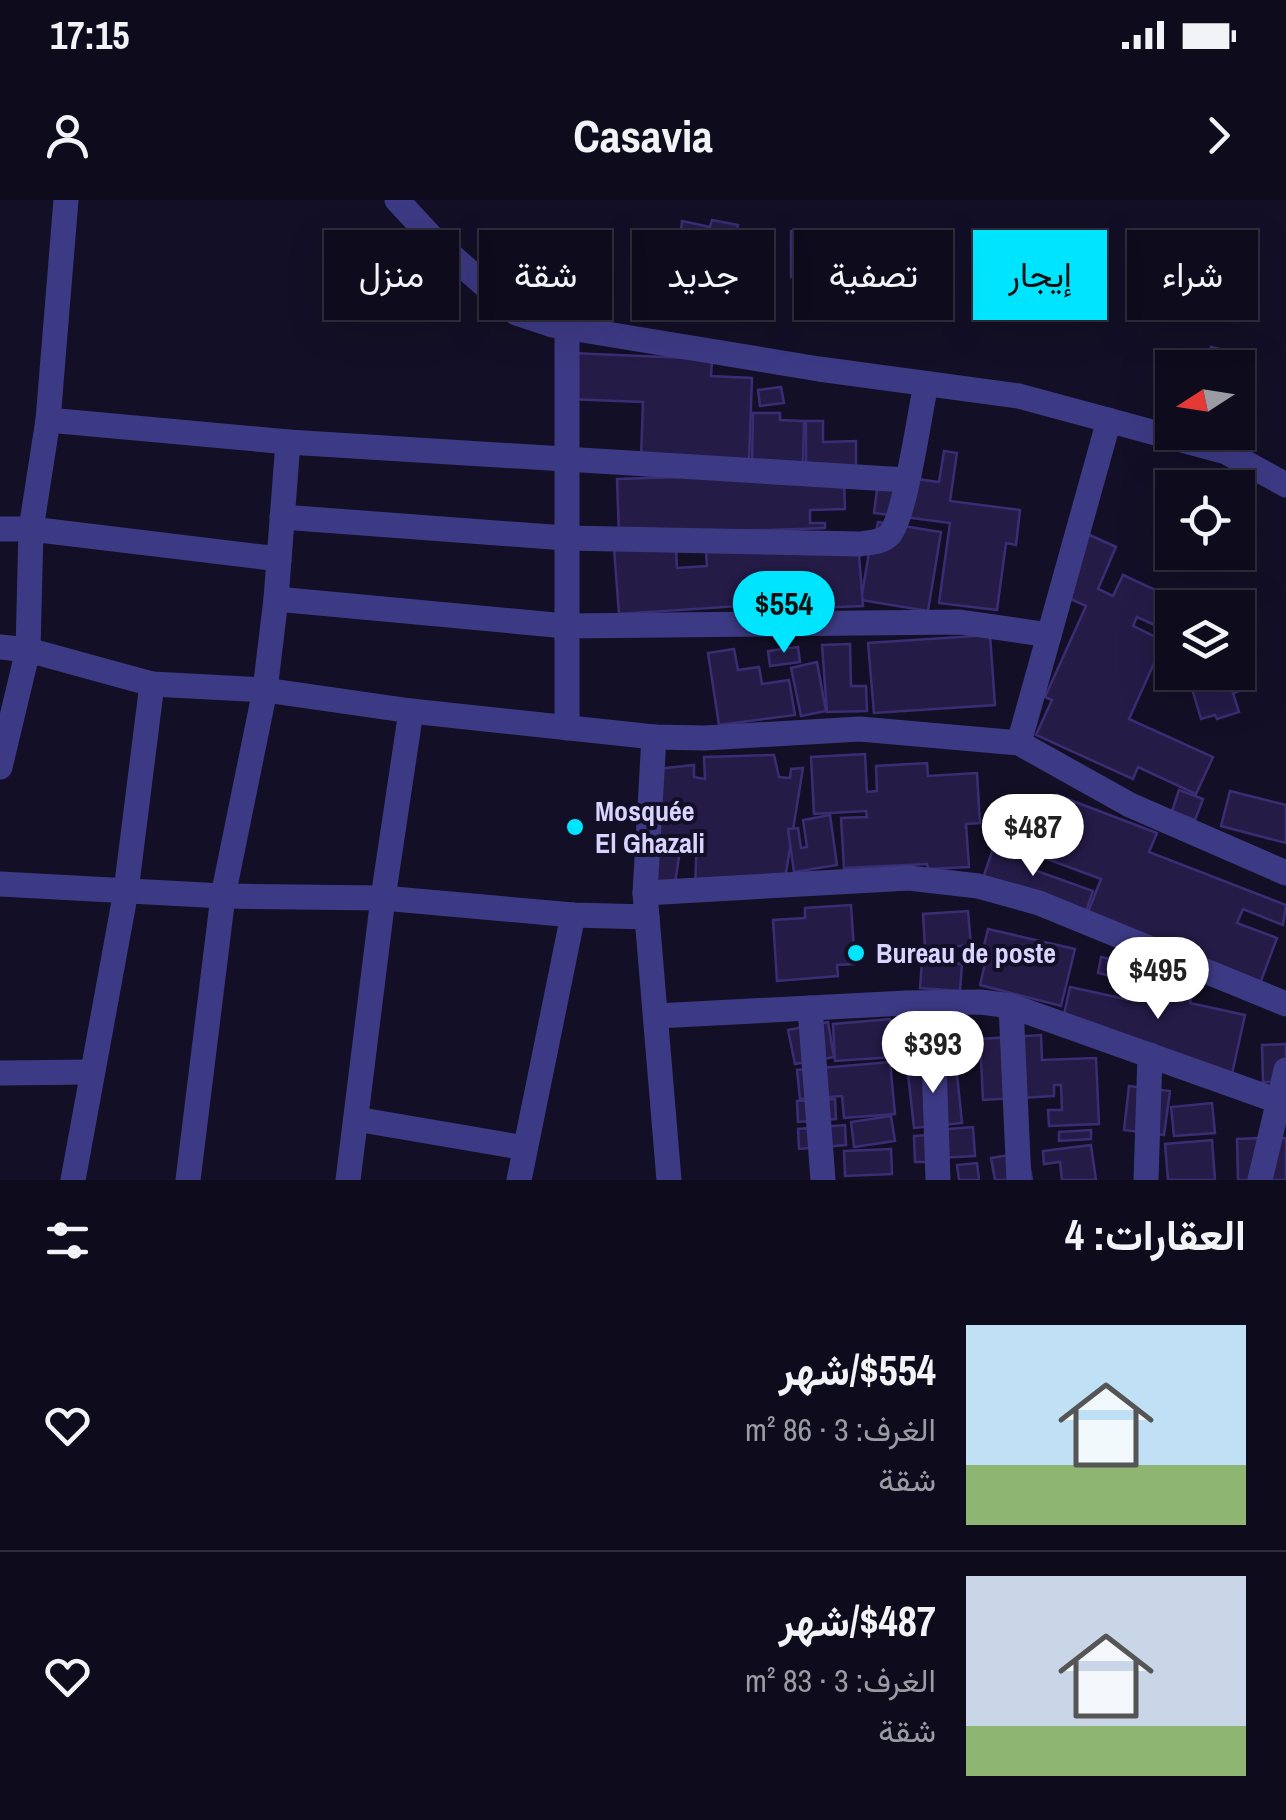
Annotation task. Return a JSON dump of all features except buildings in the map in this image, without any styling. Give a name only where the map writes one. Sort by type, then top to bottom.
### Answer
[{"type":"street","points":[[1,759],[28,650],[31,529],[48,420],[66,200]]},
{"type":"street","points":[[397,200],[436,242],[516,313],[566,328],[1019,396],[1226,452],[1286,485]]},
{"type":"street","points":[[566,328],[567,728]]},
{"type":"street","points":[[282,517],[565,538],[860,544],[882,541],[893,532],[926,384]]},
{"type":"street","points":[[48,420],[288,442],[906,480]]},
{"type":"street","points":[[1018,742],[1108,420]]},
{"type":"street","points":[[188,1180],[222,896],[264,690],[276,598],[288,442]]},
{"type":"street","points":[[0,529],[31,529],[279,559]]},
{"type":"street","points":[[276,598],[566,626],[960,622],[1048,636]]},
{"type":"street","points":[[0,647],[28,650],[152,684],[264,690],[567,728],[705,738],[860,729],[1018,742],[1130,806],[1286,873]]},
{"type":"street","points":[[72,1180],[126,892],[152,684]]},
{"type":"street","points":[[348,1180],[411,711]]},
{"type":"street","points":[[654,736],[646,905],[669,1180]]},
{"type":"street","points":[[0,884],[222,896],[383,898],[573,915],[908,878],[978,886],[1039,903],[1286,1004]]},
{"type":"street","points":[[519,1180],[573,915]]},
{"type":"street","points":[[656,1016],[932,1003],[1011,1006],[1278,1101]]},
{"type":"street","points":[[932,1003],[938,1180]]},
{"type":"street","points":[[1011,1006],[1019,1180]]},
{"type":"street","points":[[810,1008],[822,1180]]},
{"type":"street","points":[[1146,1180],[1150,1055]]},
{"type":"street","points":[[1260,1180],[1286,1070]]},
{"type":"street","points":[[0,1073],[91,1072]]},
{"type":"street","points":[[356,1120],[525,1148]]},
{"type":"place","name":"Mosquée El Ghazali","points":[[575,827]]},
{"type":"place","name":"Bureau de poste","points":[[856,953]]}]
